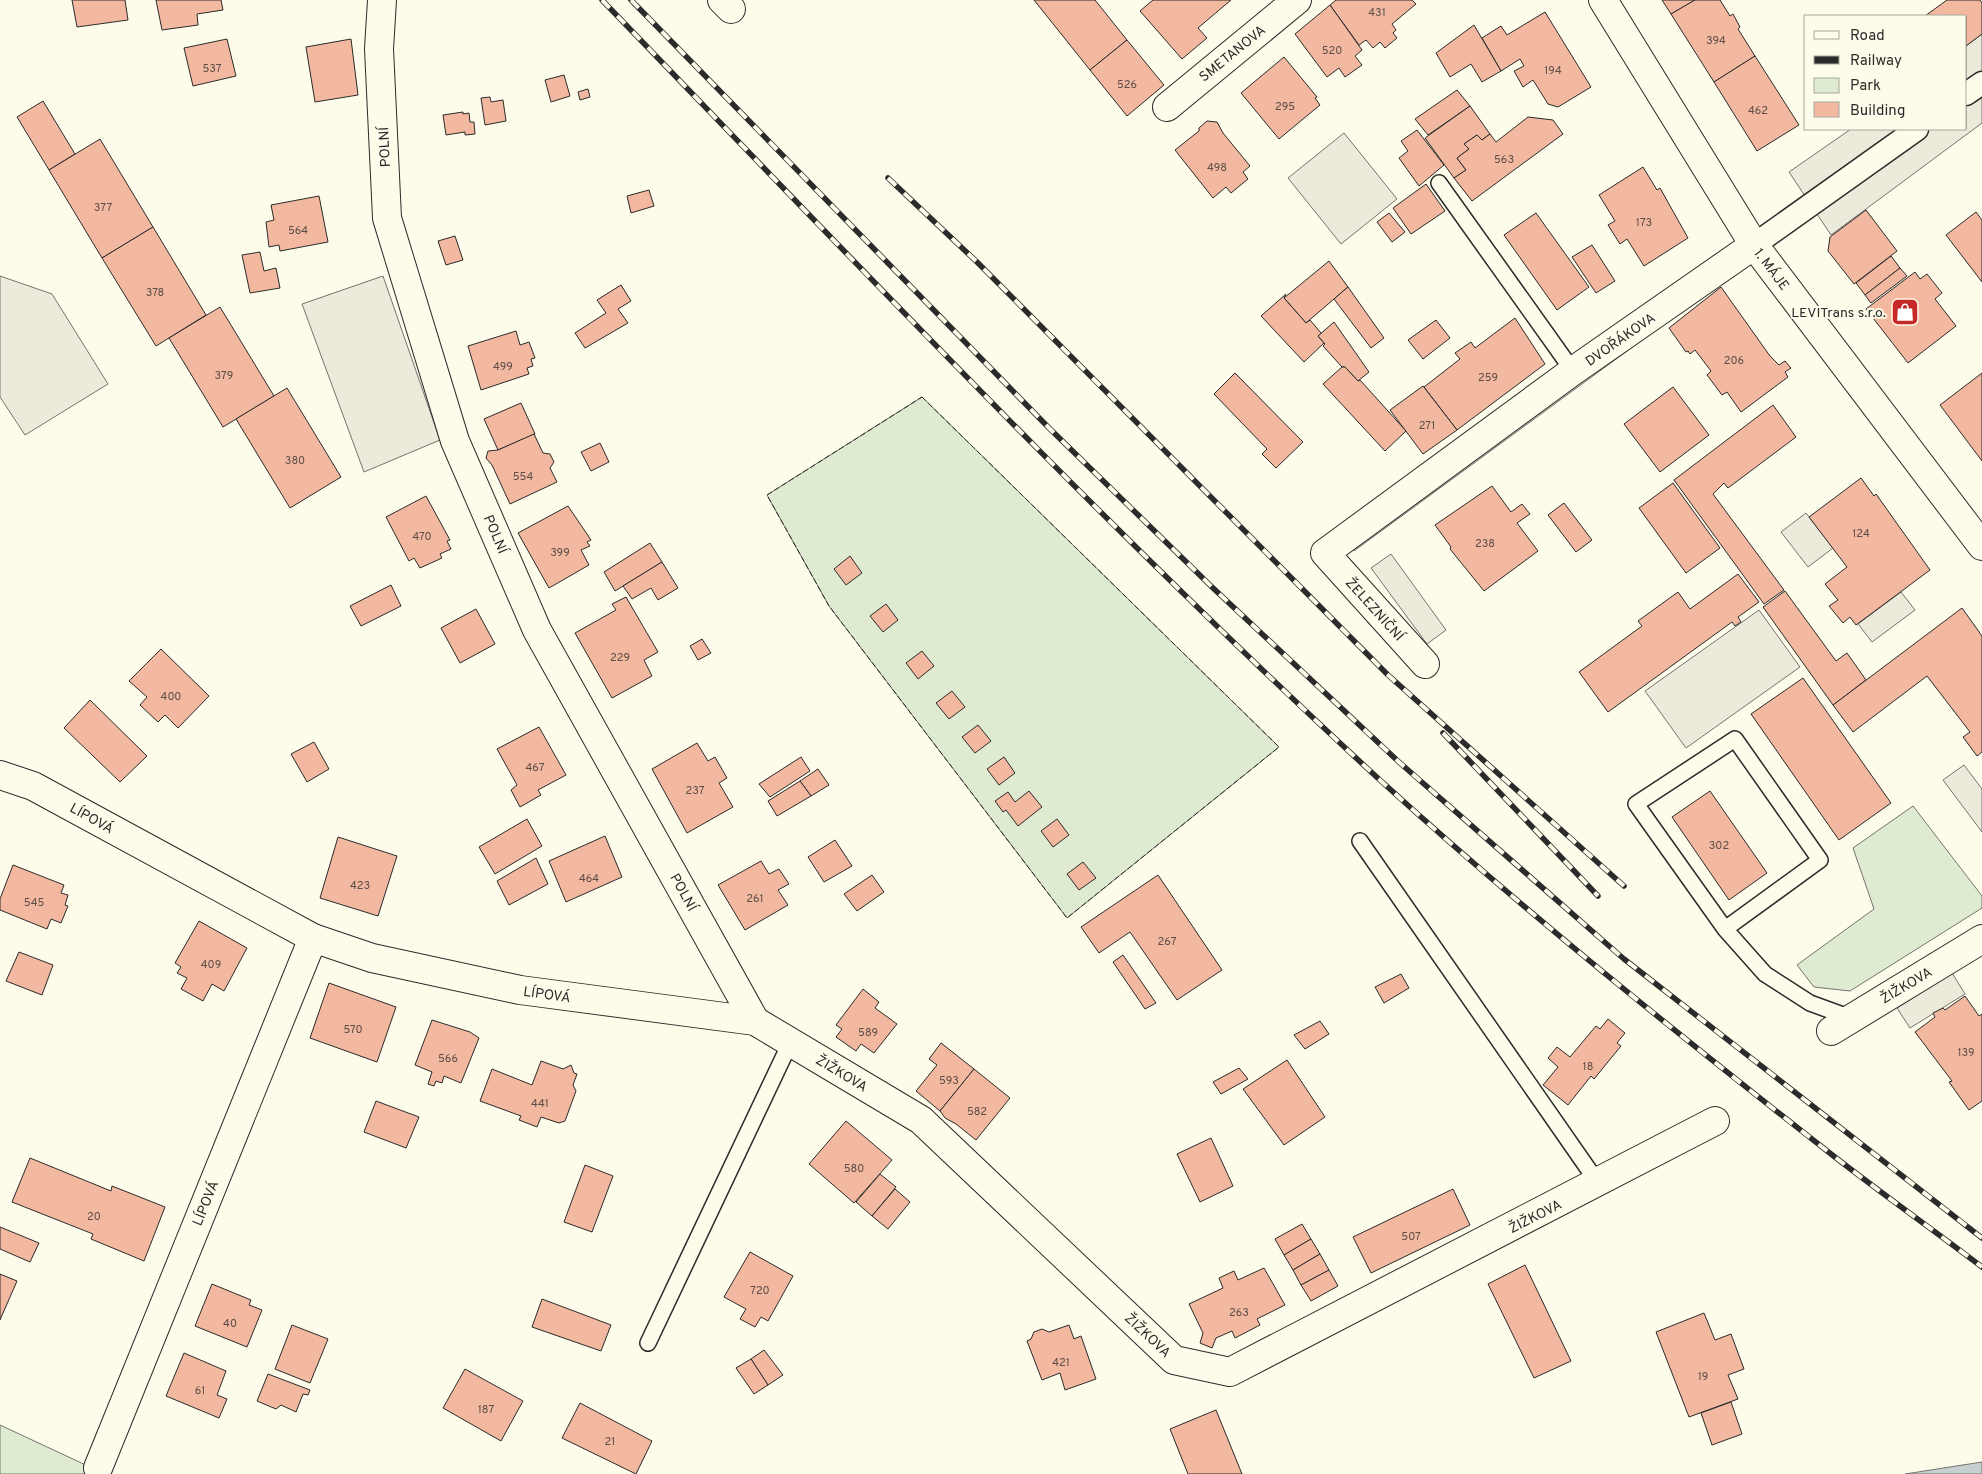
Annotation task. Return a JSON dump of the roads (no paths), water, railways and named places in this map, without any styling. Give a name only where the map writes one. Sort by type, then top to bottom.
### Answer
[{"type":"street","name":"POLNÍ","points":[[382,0],[379,49],[387,218],[456,441],[537,630],[756,1021]]},
{"type":"street","name":"SMETANOVA","points":[[1167,107],[1297,0]]},
{"type":"street","name":"1. MÁJE","points":[[1603,0],[1754,245],[1982,546]]},
{"type":"street","points":[[1967,93],[1982,83]]},
{"type":"street","name":"DVOŘÁKOVA","points":[[1325,553],[1573,372],[1916,130]]},
{"type":"street","name":"ŽELEZNIČNÍ","points":[[1325,553],[1425,664]]},
{"type":"street","name":"LÍPOVÁ","points":[[0,775],[33,786],[313,938],[372,958],[520,990],[756,1021]]},
{"type":"street","name":"LÍPOVÁ","points":[[98,1468],[313,938]]},
{"type":"street","name":"ŽIŽKOVA","points":[[1841,1024],[1982,939]]},
{"type":"street","name":"ŽIŽKOVA","points":[[756,1021],[921,1120],[1174,1360],[1230,1372],[1715,1121]]},
{"type":"lane","points":[[1439,182],[1573,372]]},
{"type":"lane","points":[[1725,929],[1820,860],[1735,739],[1636,804],[1725,929],[1766,974],[1841,1024]]},
{"type":"lane","points":[[1360,841],[1598,1183]]},
{"type":"lane","points":[[648,1343],[791,1042]]},
{"type":"railway","points":[[602,0],[889,297],[1083,494],[1280,687],[1381,781],[1546,925],[1659,1018],[1831,1154],[1982,1267]]},
{"type":"railway","points":[[631,0],[1049,428],[1213,588],[1400,763],[1624,959],[1982,1238]]},
{"type":"railway","points":[[888,178],[977,262],[1388,675],[1624,886]]},
{"type":"railway","points":[[1443,733],[1598,896]]},
{"type":"place","name":"LEVITrans s.r.o.","points":[[1905,312]]}]
